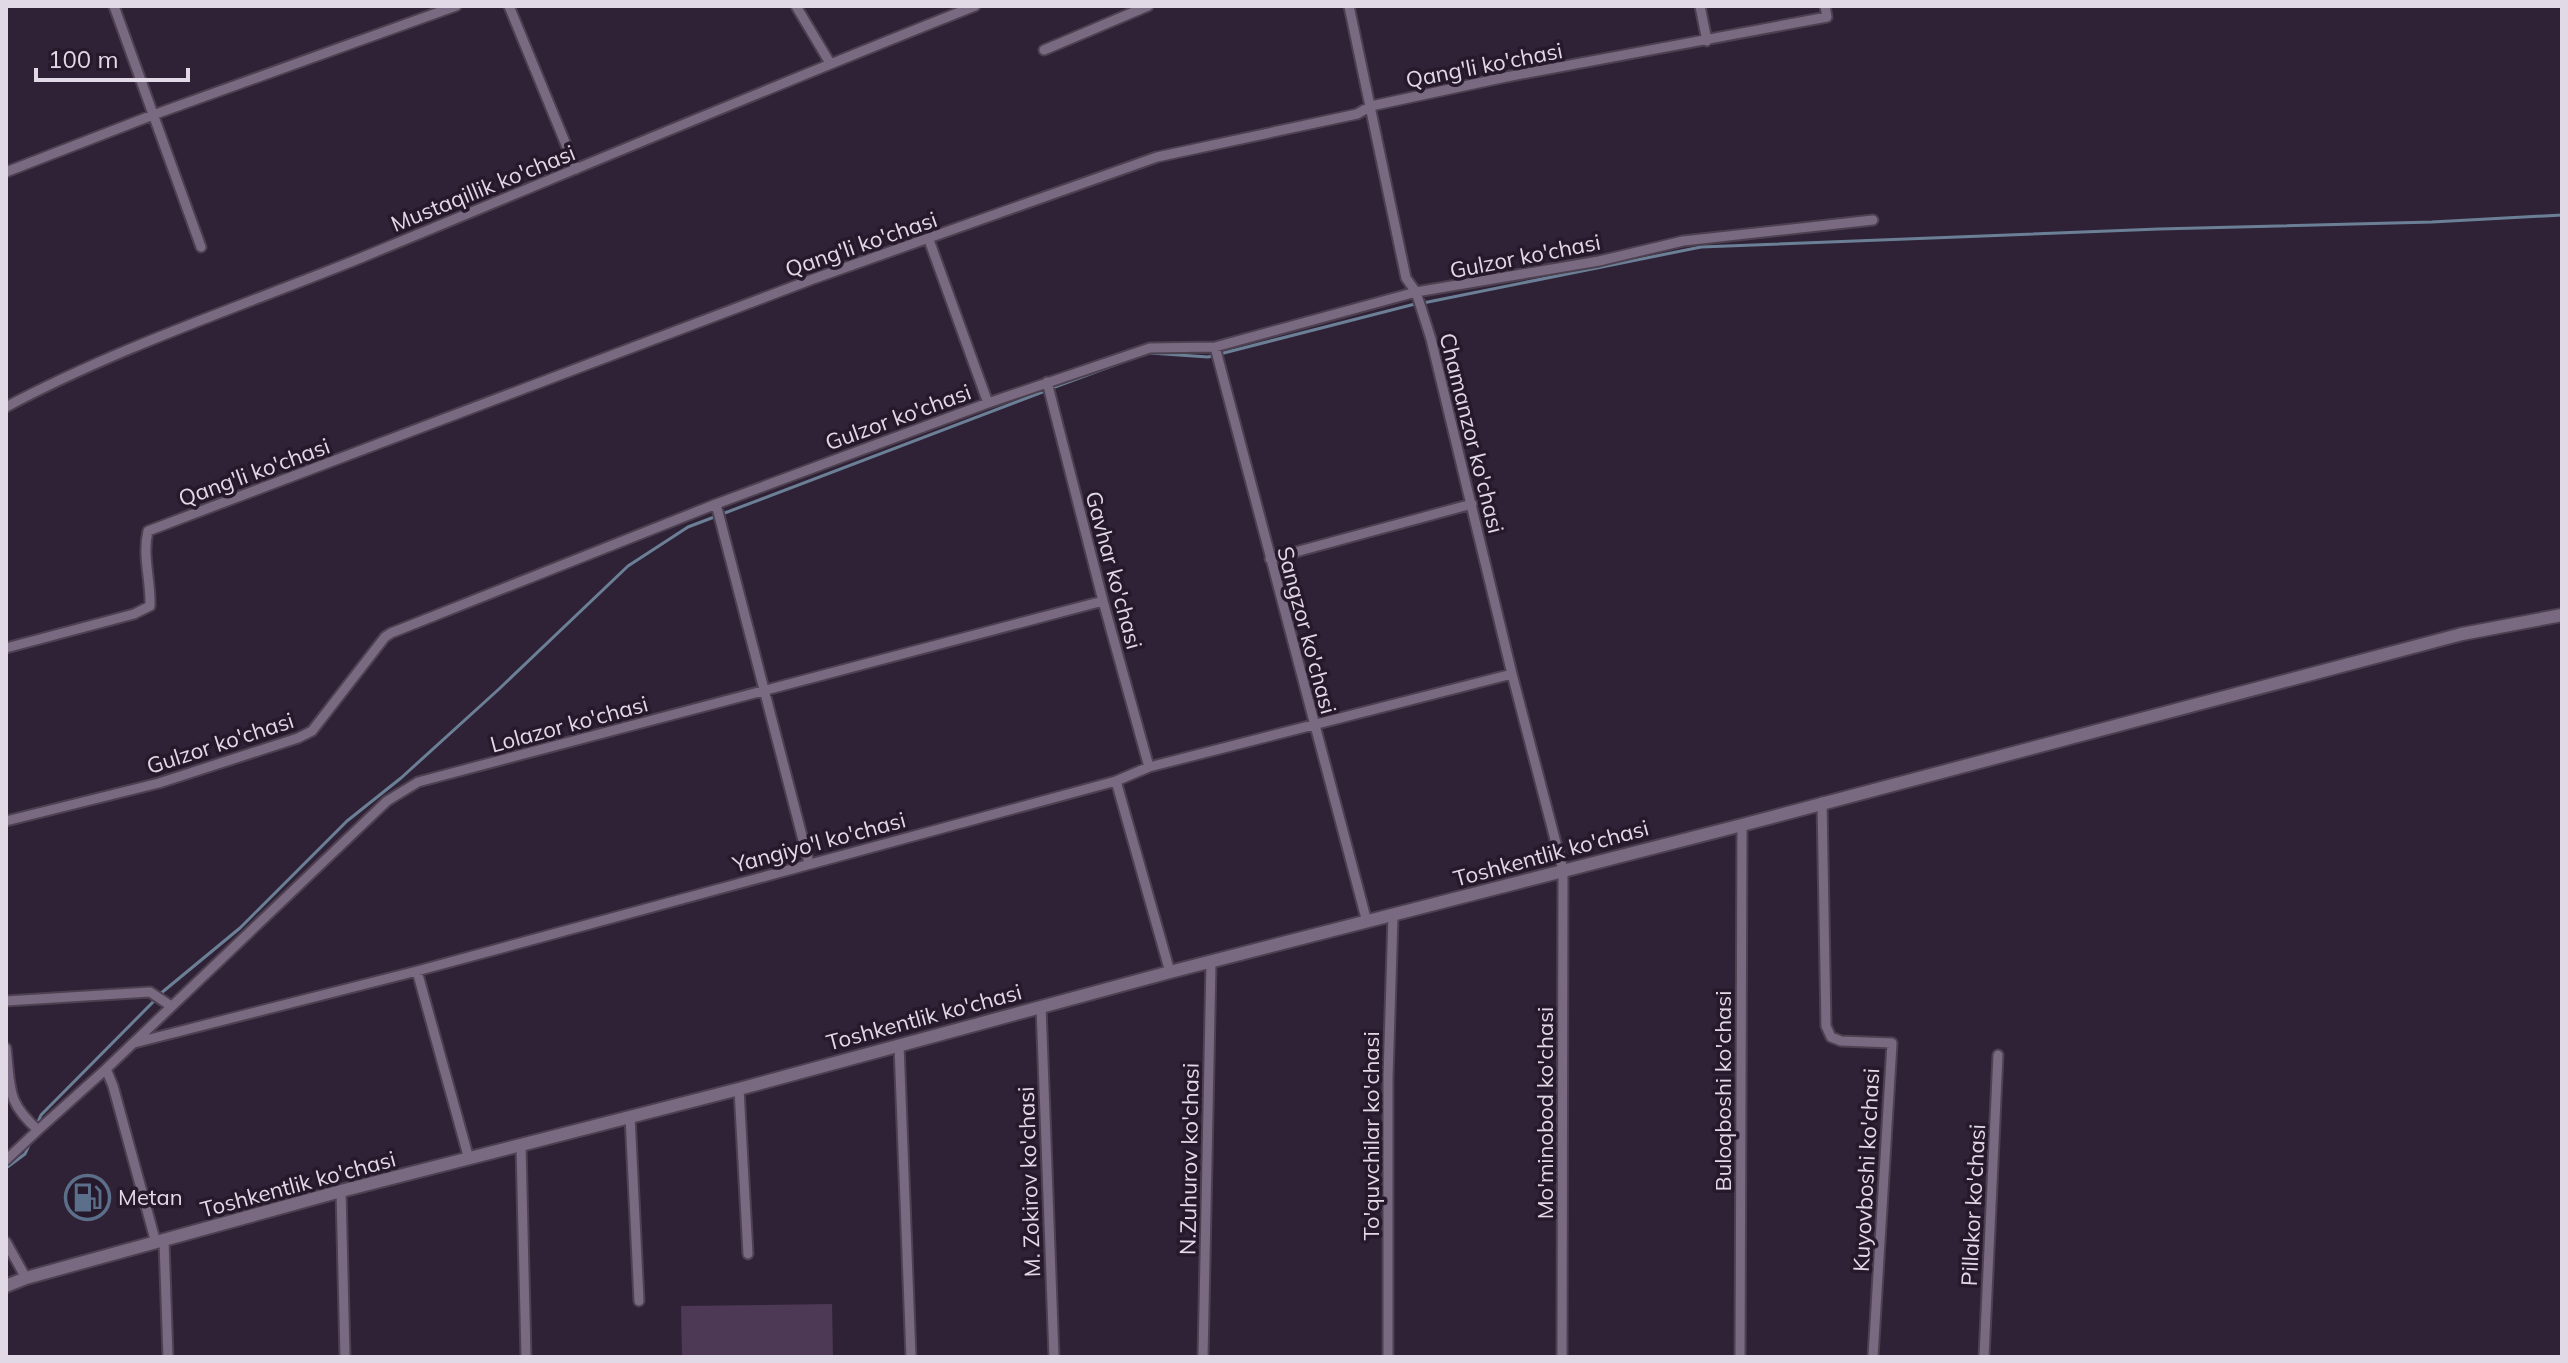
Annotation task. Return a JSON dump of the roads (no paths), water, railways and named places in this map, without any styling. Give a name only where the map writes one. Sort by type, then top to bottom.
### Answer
[{"type":"main road","name":"Toshkentlik ko'chasi","points":[[6,1286],[341,1191],[739,1089],[1170,972],[1742,825],[2462,634],[2562,615]]},
{"type":"street","points":[[114,6],[201,247]]},
{"type":"street","points":[[6,172],[153,115],[456,6]]},
{"type":"street","points":[[509,6],[576,169]]},
{"type":"street","points":[[796,6],[830,63]]},
{"type":"street","name":"Mustaqillik ko'chasi","points":[[6,407],[68,374],[243,306],[975,6]]},
{"type":"street","points":[[1044,50],[1148,6]]},
{"type":"street","name":"Chamanzor ko'chasi","points":[[1349,6],[1406,278],[1416,292],[1431,339],[1563,870]]},
{"type":"street","points":[[1700,6],[1707,41]]},
{"type":"street","name":"Qang'li ko'chasi","points":[[6,648],[134,614],[150,606],[151,584],[144,549],[148,531],[813,279],[1157,157],[1357,114],[1371,106],[1506,77],[1827,17],[1825,6]]},
{"type":"street","name":"Gulzor ko'chasi","points":[[6,821],[159,783],[298,738],[312,731],[391,633],[716,504],[988,403],[1150,348],[1215,347],[1416,292],[1599,261],[1683,241],[1873,220]]},
{"type":"street","points":[[929,240],[988,403]]},
{"type":"street","name":"Sangzor ko'chasi","points":[[1215,347],[1367,922]]},
{"type":"street","name":"Gavhar ko'chasi","points":[[1047,382],[1149,767]]},
{"type":"street","points":[[716,504],[809,863]]},
{"type":"street","points":[[1270,559],[1472,504]]},
{"type":"street","name":"Lolazor ko'chasi","points":[[6,1160],[134,1043],[387,801],[418,782],[1103,601]]},
{"type":"street","name":"Yangiyo'l ko'chasi","points":[[134,1043],[417,971],[1116,781],[1149,767],[1512,674]]},
{"type":"street","points":[[1116,781],[1170,972]]},
{"type":"street","name":"Kuyovboshi ko'chasi","points":[[1822,802],[1826,1026],[1831,1037],[1841,1041],[1892,1043],[1873,1357]]},
{"type":"street","name":"Buloqboshi ko'chasi","points":[[1740,1357],[1742,825]]},
{"type":"street","name":"Mo'minobod ko'chasi","points":[[1562,1357],[1563,870]]},
{"type":"street","name":"To'quvchilar ko'chasi","points":[[1388,1357],[1388,1077],[1393,916]]},
{"type":"street","name":"N.Zuhurov ko'chasi","points":[[1203,1357],[1211,962]]},
{"type":"street","points":[[417,971],[469,1159]]},
{"type":"street","points":[[6,1001],[150,992],[171,1006]]},
{"type":"street","name":"M. Zokirov ko'chasi","points":[[1041,1006],[1054,1357]]},
{"type":"street","points":[[899,1045],[911,1357]]},
{"type":"street","points":[[6,1048],[13,1102],[38,1130]]},
{"type":"street","name":"Pillakor ko'chasi","points":[[1984,1357],[1998,1055]]},
{"type":"street","points":[[106,1069],[160,1242],[168,1357]]},
{"type":"street","points":[[739,1089],[748,1254]]},
{"type":"street","points":[[630,1116],[639,1301]]},
{"type":"street","points":[[521,1146],[526,1357]]},
{"type":"street","points":[[341,1191],[345,1357]]},
{"type":"street","points":[[6,1242],[26,1278]]},
{"type":"waterway","points":[[1423,303],[1701,247],[2562,215]]},
{"type":"waterway","points":[[1150,353],[1208,357],[1415,304]]},
{"type":"waterway","points":[[1052,388],[1120,363]]},
{"type":"waterway","points":[[160,994],[240,928],[347,821],[401,778],[628,566],[688,527],[1045,391]]},
{"type":"waterway","points":[[37,1124],[41,1115],[155,1000]]},
{"type":"waterway","points":[[6,1168],[25,1154],[30,1143]]},
{"type":"place","name":"Metan","points":[[87,1197]]}]
